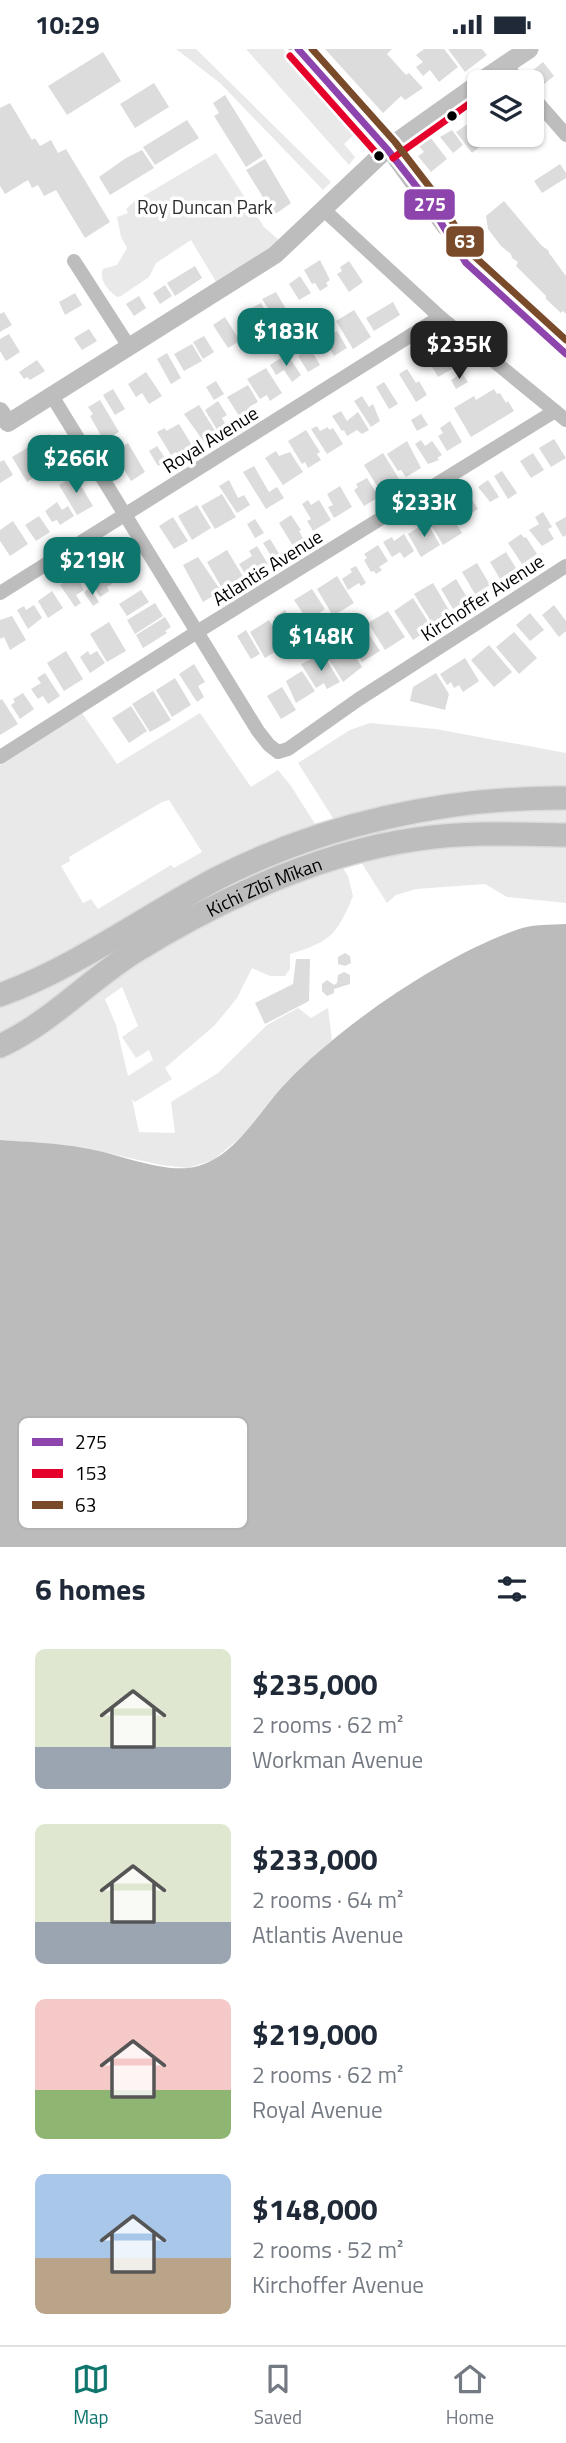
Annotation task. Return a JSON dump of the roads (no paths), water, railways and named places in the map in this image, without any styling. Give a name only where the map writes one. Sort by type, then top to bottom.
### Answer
[{"type":"highway","name":"Kichi Zībī Mīkan","points":[[0,995],[56,971],[220,877],[330,833],[402,814],[451,805],[566,798]]},
{"type":"highway","name":"Kichi Zībī Mīkan","points":[[0,1046],[48,1018],[104,973],[157,939],[257,887],[343,856],[388,844],[440,837],[566,835]]},
{"type":"main road","points":[[298,49],[387,149],[467,91]]},
{"type":"main road","points":[[498,70],[529,49]]},
{"type":"street","points":[[505,65],[509,70]]},
{"type":"street","points":[[544,110],[566,135]]},
{"type":"street","points":[[3,421],[52,395],[128,345],[268,260],[387,149],[444,228]]},
{"type":"street","points":[[324,210],[440,317],[560,416]]},
{"type":"street","points":[[74,261],[128,345]]},
{"type":"street","name":"Royal Avenue","points":[[0,593],[440,317]]},
{"type":"street","points":[[52,395],[197,632]]},
{"type":"street","name":"Atlantis Avenue","points":[[0,757],[197,632],[560,416]]},
{"type":"street","name":"Kirchoffer Avenue","points":[[197,632],[258,731],[278,752],[288,749],[359,699],[564,572]]},
{"type":"park label","name":"Roy Duncan Park","points":[[205,206]]}]
